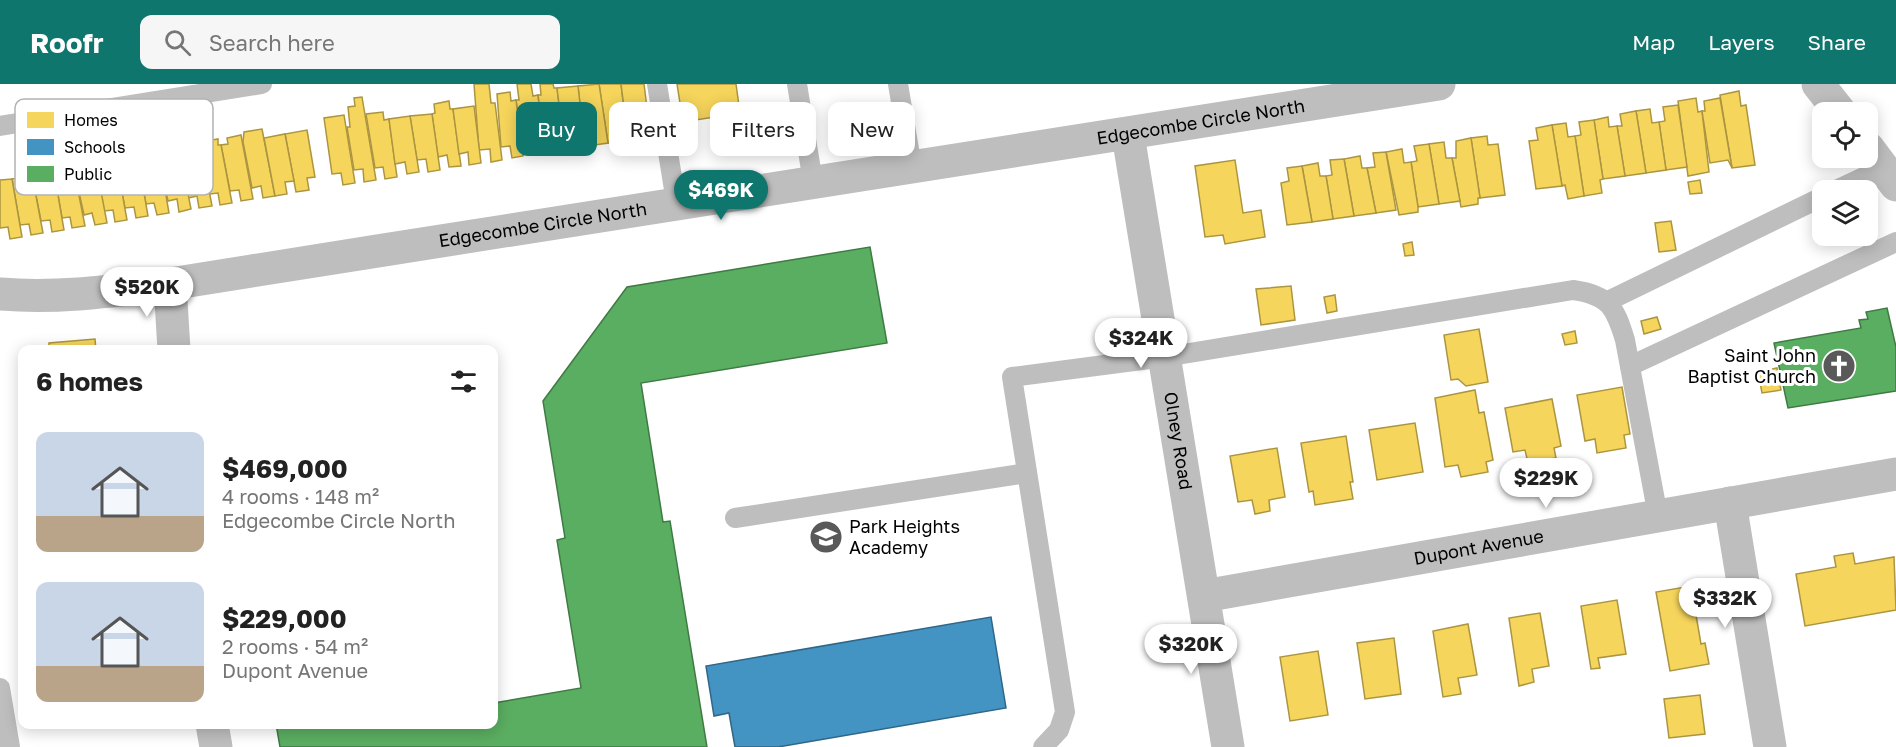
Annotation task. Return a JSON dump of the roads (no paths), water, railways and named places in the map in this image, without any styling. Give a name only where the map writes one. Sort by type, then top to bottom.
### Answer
[{"type":"street","name":"Edgecombe Circle North","points":[[0,294],[34,297],[86,294],[170,284],[676,202],[1128,135],[1439,84]]},
{"type":"street","points":[[1818,84],[1832,102]]},
{"type":"street","name":"Olney Road","points":[[1128,135],[1228,747]]},
{"type":"street","points":[[170,284],[174,345]]},
{"type":"street","name":"Dupont Avenue","points":[[1204,596],[1896,474]]},
{"type":"street","points":[[1730,503],[1770,747]]},
{"type":"street","points":[[213,729],[216,747]]},
{"type":"lane","points":[[168,99],[262,84]]},
{"type":"lane","points":[[657,84],[676,202]]},
{"type":"lane","points":[[797,84],[813,182]]},
{"type":"lane","points":[[898,84],[912,167]]},
{"type":"lane","points":[[0,126],[15,124]]},
{"type":"lane","points":[[1856,180],[1882,167]]},
{"type":"lane","points":[[1608,301],[1812,202]]},
{"type":"lane","points":[[1630,366],[1896,243]]},
{"type":"lane","points":[[1043,747],[1059,730],[1065,712],[1012,377],[1165,357],[1573,290],[1594,293],[1608,301],[1619,319],[1658,516]]},
{"type":"lane","points":[[735,518],[1027,473]]},
{"type":"lane","points":[[0,688],[10,747]]},
{"type":"place","name":"Saint John Baptist Church","points":[[1839,366]]},
{"type":"place","name":"Park Heights Academy","points":[[826,537]]}]
